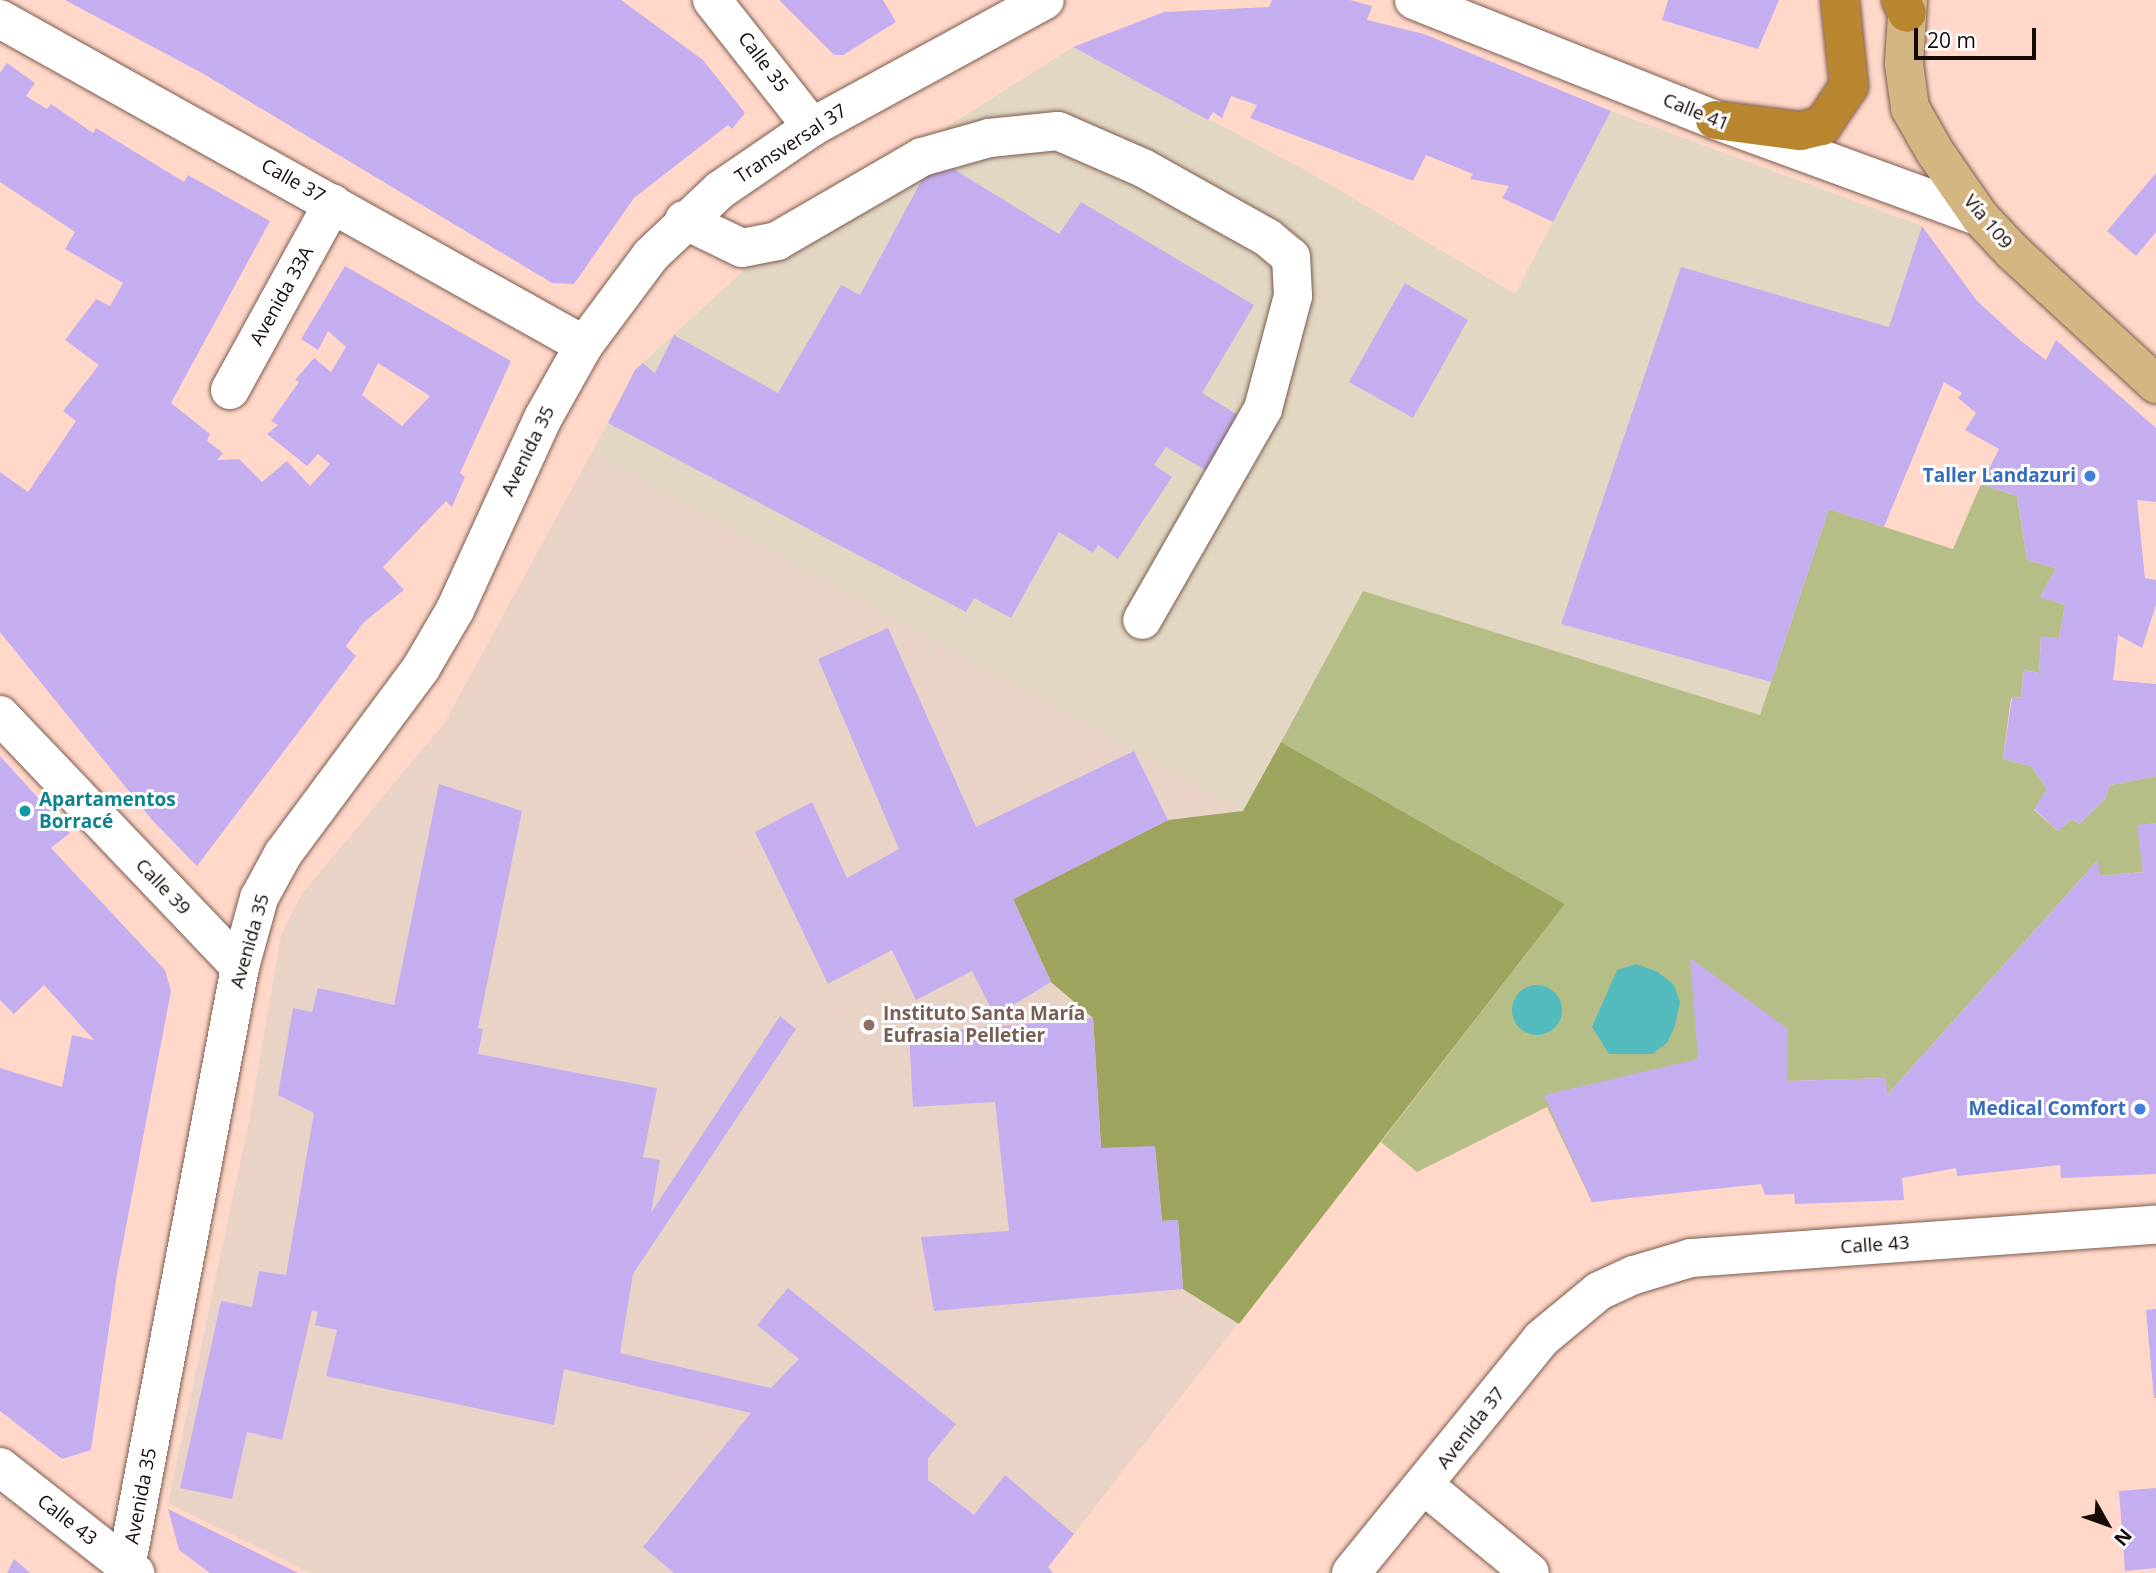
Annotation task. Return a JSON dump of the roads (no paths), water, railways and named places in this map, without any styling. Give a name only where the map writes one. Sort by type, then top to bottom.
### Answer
[{"type":"highway","points":[[1715,120],[1800,131],[1822,126],[1849,86],[1840,0]]},
{"type":"main road","name":"Vía 109","points":[[1906,3],[1904,64],[1910,108],[1980,217],[2149,372]]},
{"type":"street","name":"Calle 35","points":[[712,0],[811,127]]},
{"type":"street","name":"Transversal 37","points":[[584,345],[617,297],[684,220],[811,127],[1045,0]]},
{"type":"street","name":"Calle 41","points":[[1414,0],[1715,120],[1980,217]]},
{"type":"street","name":"Calle 37","points":[[0,19],[584,345]]},
{"type":"street","points":[[684,220],[742,248],[777,241],[922,157],[989,138],[1058,131],[1143,168],[1268,238],[1291,257],[1293,296],[1263,409],[1142,620]]},
{"type":"street","name":"Avenida 33A","points":[[230,390],[333,203]]},
{"type":"street","name":"Avenida 35","points":[[129,1571],[240,967],[259,898],[283,854],[375,735],[435,645],[542,418],[584,345]]},
{"type":"street","name":"Calle 39","points":[[0,715],[240,967]]},
{"type":"street","name":"Calle 43","points":[[1599,1291],[1691,1258],[2156,1224]]},
{"type":"street","name":"Avenida 37","points":[[1351,1573],[1425,1486],[1542,1339],[1599,1291]]},
{"type":"street","name":"Calle 43","points":[[0,1467],[129,1571]]},
{"type":"street","points":[[1425,1486],[1530,1573]]},
{"type":"water","points":[[1636,964],[1658,972],[1674,985],[1680,1002],[1675,1026],[1667,1043],[1652,1054],[1609,1054],[1592,1027],[1617,970]]},
{"type":"water","points":[[1537,985],[1555,992],[1562,1010],[1555,1028],[1537,1035],[1519,1028],[1512,1010],[1519,992]]},
{"type":"place","name":"Taller Landazuri","points":[[2090,476]]},
{"type":"place","name":"Apartamentos Borracé","points":[[25,811]]},
{"type":"place","name":"Instituto Santa María Eufrasia Pelletier","points":[[869,1025]]},
{"type":"place","name":"Medical Comfort","points":[[2140,1109]]}]
